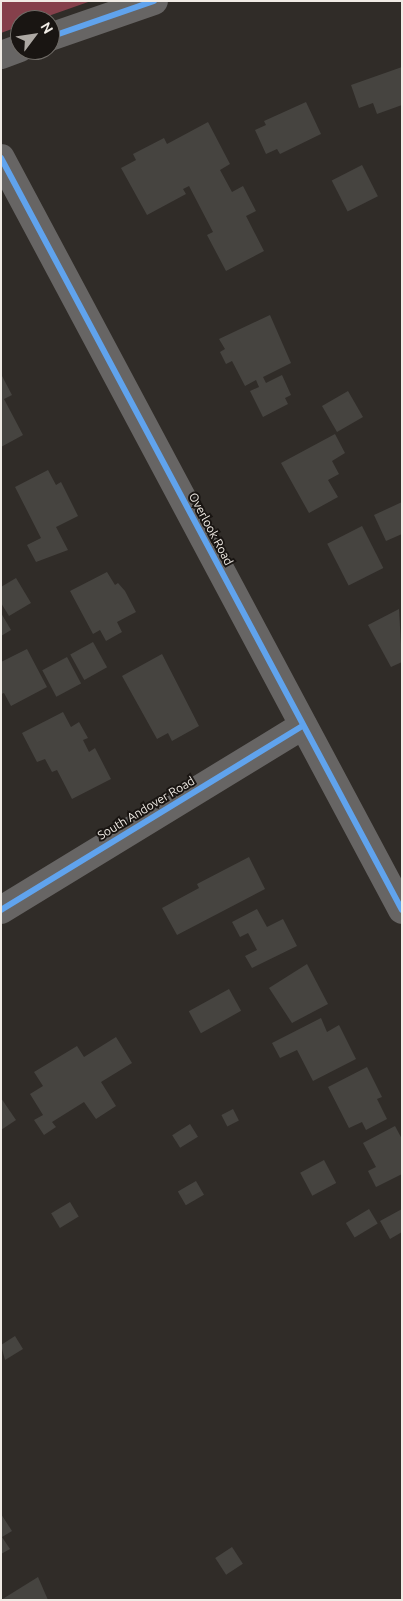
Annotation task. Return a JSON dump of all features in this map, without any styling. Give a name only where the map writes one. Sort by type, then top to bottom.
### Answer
[{"type":"street","points":[[60,34],[154,1]]},
{"type":"street","name":"Overlook Road","points":[[1,158],[402,910]]},
{"type":"street","name":"South Andover Road","points":[[5,901],[303,726]]},
{"type":"shaded area","points":[[1,1],[91,1],[60,12],[60,10],[10,10],[10,30],[1,33]]},
{"type":"building","points":[[402,67],[402,105],[377,114],[373,103],[359,108],[351,85]]},
{"type":"building","points":[[306,102],[321,134],[280,154],[277,149],[266,154],[255,130],[266,125],[264,121]]},
{"type":"building","points":[[208,122],[230,164],[220,170],[232,192],[243,186],[256,211],[246,216],[264,251],[226,271],[207,235],[213,232],[189,186],[183,189],[186,194],[147,215],[121,168],[136,160],[133,154],[164,138],[167,144]]},
{"type":"building","points":[[362,165],[378,196],[348,212],[332,180]]},
{"type":"building","points":[[270,315],[291,363],[263,377],[266,383],[282,375],[291,395],[285,398],[288,404],[263,417],[250,391],[259,387],[256,380],[245,386],[232,361],[226,364],[220,352],[225,349],[219,339]]},
{"type":"building","points":[[1,374],[12,395],[4,399],[23,435],[1,447]]},
{"type":"building","points":[[348,391],[363,417],[337,432],[322,406]]},
{"type":"building","points":[[335,434],[345,453],[332,461],[339,474],[328,480],[338,497],[309,513],[281,463]]},
{"type":"building","points":[[48,470],[56,485],[61,482],[78,516],[56,527],[68,550],[36,562],[27,545],[41,538],[15,487]]},
{"type":"building","points":[[402,502],[402,534],[386,541],[374,515]]},
{"type":"building","points":[[362,526],[383,568],[349,586],[327,544]]},
{"type":"building","points":[[107,572],[115,585],[118,583],[125,591],[136,612],[117,622],[122,632],[106,641],[100,630],[93,634],[70,591]]},
{"type":"building","points":[[16,578],[31,603],[9,616],[1,603],[1,587]]},
{"type":"building","points":[[399,609],[402,662],[391,667],[368,625]]},
{"type":"building","points":[[1,613],[11,630],[1,636]]},
{"type":"building","points":[[93,642],[107,667],[84,680],[70,655]]},
{"type":"building","points":[[27,649],[47,687],[11,706],[4,693],[1,694],[1,662]]},
{"type":"building","points":[[162,654],[199,726],[172,741],[168,733],[157,739],[122,676]]},
{"type":"building","points":[[67,657],[81,683],[56,697],[42,670]]},
{"type":"building","points":[[63,712],[71,727],[79,722],[88,738],[83,740],[89,752],[95,748],[111,779],[72,799],[57,770],[52,772],[45,759],[37,762],[22,733]]},
{"type":"building","points":[[249,857],[265,889],[177,935],[162,908],[199,888],[197,884]]},
{"type":"building","points":[[257,909],[267,927],[283,919],[297,946],[252,968],[245,956],[257,950],[248,933],[240,937],[232,922]]},
{"type":"building","points":[[307,964],[328,1004],[292,1023],[269,988]]},
{"type":"building","points":[[229,989],[241,1011],[201,1033],[189,1011]]},
{"type":"building","points":[[321,1018],[327,1032],[339,1025],[356,1059],[313,1081],[297,1050],[280,1058],[272,1043]]},
{"type":"building","points":[[116,1037],[132,1063],[101,1082],[116,1106],[96,1119],[84,1102],[52,1122],[56,1127],[44,1135],[34,1120],[43,1115],[30,1094],[43,1086],[34,1072],[77,1046],[84,1057]]},
{"type":"building","points":[[367,1067],[382,1097],[377,1099],[387,1119],[366,1130],[362,1122],[349,1128],[328,1087]]},
{"type":"building","points":[[1,1098],[16,1120],[1,1130]]},
{"type":"building","points":[[233,1109],[239,1121],[227,1126],[221,1115]]},
{"type":"building","points":[[190,1124],[198,1137],[180,1148],[172,1135]]},
{"type":"building","points":[[395,1126],[402,1139],[402,1174],[376,1187],[368,1171],[376,1167],[363,1143]]},
{"type":"building","points":[[324,1160],[336,1183],[312,1196],[300,1173]]},
{"type":"building","points":[[196,1181],[204,1195],[186,1205],[178,1192]]},
{"type":"building","points":[[70,1202],[79,1217],[60,1228],[51,1213]]},
{"type":"building","points":[[369,1209],[378,1224],[355,1237],[346,1223]]},
{"type":"building","points":[[402,1209],[402,1232],[390,1239],[380,1221]]},
{"type":"building","points":[[15,1336],[23,1349],[5,1360],[1,1345]]},
{"type":"building","points":[[1,1514],[12,1531],[2,1537],[10,1549],[1,1554]]},
{"type":"building","points":[[232,1547],[243,1564],[226,1575],[215,1558]]},
{"type":"building","points":[[38,1577],[48,1600],[1,1600]]},
{"type":"cycle path","points":[[60,34],[154,1]]},
{"type":"cycle path","points":[[1,158],[402,910]]},
{"type":"cycle path","points":[[1,910],[303,726]]}]
